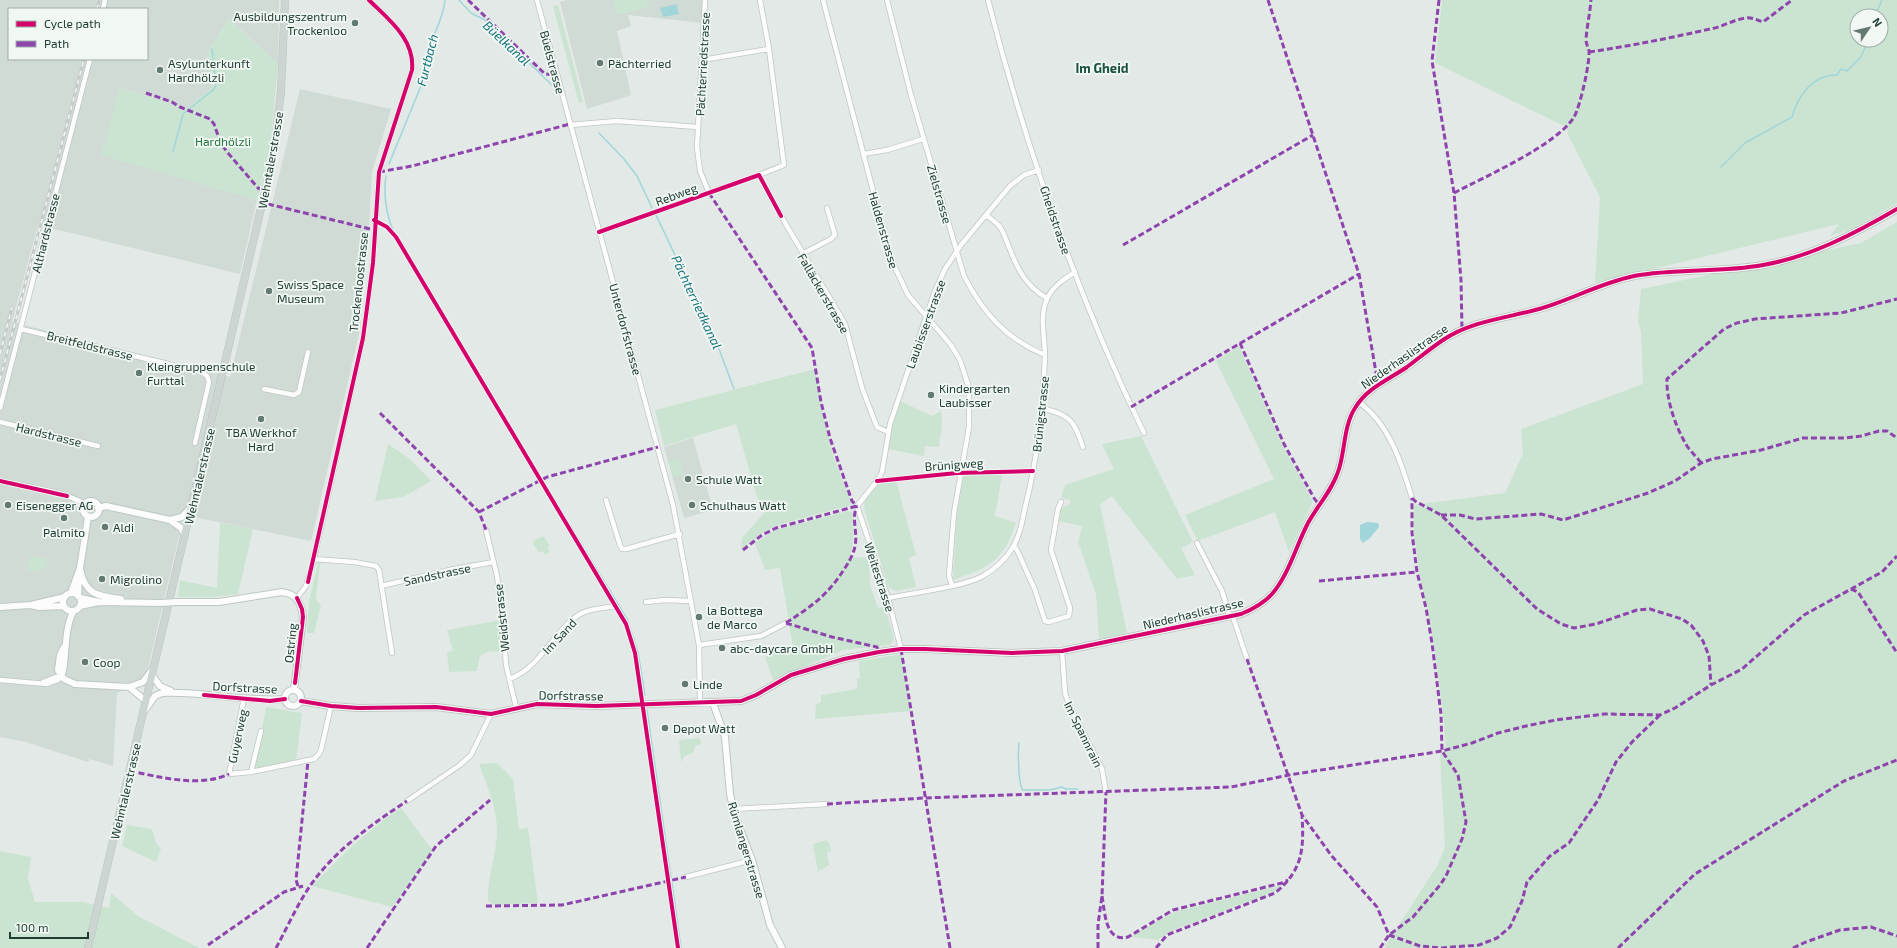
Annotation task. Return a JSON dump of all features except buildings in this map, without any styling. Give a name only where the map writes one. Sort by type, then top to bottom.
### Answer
[{"type":"main road","name":"Wehntalerstrasse","points":[[88,948],[274,150],[282,80],[285,0]]},
{"type":"street","name":"Trockenloostrasse","points":[[297,598],[306,586],[314,558],[364,330],[373,263],[378,172],[412,70],[412,56],[404,37],[369,0]]},
{"type":"street","name":"Büelstrasse","points":[[537,0],[570,125]]},
{"type":"street","name":"Pächterriedstrasse","points":[[705,0],[697,147],[700,171],[709,193]]},
{"type":"street","points":[[760,0],[769,49],[784,166],[760,175]]},
{"type":"street","name":"Haldenstrasse","points":[[823,0],[891,259],[908,295],[945,337],[960,360],[966,377],[970,399],[969,427],[954,513],[949,576],[952,585]]},
{"type":"street","name":"Zielstrasse","points":[[887,0],[923,139],[964,276],[974,296],[995,322],[1011,337],[1031,350],[1045,355]]},
{"type":"street","name":"Gheidstrasse","points":[[988,0],[1006,66],[1039,170],[1075,272],[1094,321],[1144,433]]},
{"type":"street","points":[[702,60],[769,49]]},
{"type":"street","name":"Althardstrasse","points":[[0,408],[21,329],[40,248],[90,60]]},
{"type":"street","name":"Pächterriedstrasse","points":[[570,125],[617,121],[698,127]]},
{"type":"street","name":"Unterdorfstrasse","points":[[570,125],[667,480],[680,534],[699,645],[700,703]]},
{"type":"street","points":[[863,154],[887,150],[923,139]]},
{"type":"street","name":"Laubisserstrasse","points":[[857,506],[877,481],[882,472],[888,432],[926,316],[941,278],[956,252],[1017,180],[1039,170]]},
{"type":"street","points":[[802,254],[831,239],[835,235],[827,208]]},
{"type":"street","name":"Niederhaslistrasse","points":[[700,703],[741,701],[756,696],[791,675],[844,659],[901,649],[1012,653],[1062,652],[1231,617],[1256,607],[1273,592],[1280,582],[1309,522],[1334,480],[1338,470],[1350,418],[1359,402],[1378,384],[1400,372],[1444,339],[1462,329],[1543,308],[1626,278],[1669,271],[1761,266],[1790,259],[1855,232],[1897,209]]},
{"type":"street","points":[[986,215],[996,222],[1002,231],[1016,265],[1024,278],[1034,289],[1047,298],[1055,287],[1075,272]]},
{"type":"street","name":"Falläckerstrasse","points":[[781,216],[802,254],[845,324],[862,388],[877,427],[888,432]]},
{"type":"street","name":"Brünigstrasse","points":[[888,598],[966,582],[982,576],[1006,557],[1014,546],[1029,496],[1042,408],[1045,355],[1043,313],[1047,298]]},
{"type":"street","name":"Breitfeldstrasse","points":[[21,329],[202,372],[207,376],[209,382],[195,443]]},
{"type":"street","points":[[264,389],[294,395],[299,392],[308,352]]},
{"type":"street","points":[[1359,402],[1375,417],[1392,440],[1400,459],[1412,498]]},
{"type":"street","points":[[1042,408],[1064,414],[1072,421],[1077,430],[1082,447]]},
{"type":"street","name":"Hardstrasse","points":[[0,422],[98,446]]},
{"type":"street","points":[[0,481],[59,494],[76,499],[85,504],[91,502],[96,504],[98,508],[97,514],[93,517],[88,517]]},
{"type":"street","points":[[606,500],[622,549],[680,534]]},
{"type":"street","points":[[1014,546],[1018,550],[1032,583],[1045,621],[1049,622],[1069,616],[1070,608],[1051,550],[1058,509],[1061,502]]},
{"type":"street","points":[[80,606],[79,570],[88,517],[83,511],[85,504]]},
{"type":"street","points":[[98,508],[106,506],[170,520],[181,528],[185,535]]},
{"type":"street","points":[[170,520],[182,517],[192,506]]},
{"type":"street","name":"Weitestrasse","points":[[857,506],[888,598],[901,649]]},
{"type":"street","name":"Weidstrasse","points":[[486,530],[494,562],[503,619],[504,649],[516,707]]},
{"type":"street","points":[[1197,543],[1222,592],[1247,659]]},
{"type":"street","points":[[314,558],[372,564],[379,570],[392,653]]},
{"type":"street","name":"Sandstrasse","points":[[381,586],[454,569],[494,562]]},
{"type":"street","points":[[68,629],[63,601],[68,595],[79,570]]},
{"type":"street","points":[[79,570],[82,580],[91,592],[101,597],[122,599],[130,603]]},
{"type":"street","points":[[0,607],[31,605],[68,595],[99,602],[130,603],[219,602],[282,592],[291,594],[297,598]]},
{"type":"street","name":"Ostring","points":[[294,690],[303,617],[302,609],[297,598]]},
{"type":"street","points":[[646,602],[665,600],[691,601]]},
{"type":"street","points":[[99,602],[80,606],[74,611],[59,660],[58,670],[61,675],[68,681],[75,684],[129,687],[143,682],[153,671],[160,686],[172,692]]},
{"type":"street","points":[[31,605],[39,607],[65,608],[74,611]]},
{"type":"street","name":"Im Sand","points":[[509,679],[536,661],[574,618],[583,612],[616,606]]},
{"type":"street","points":[[699,645],[761,636],[786,623]]},
{"type":"street","name":"Im Spannrain","points":[[1062,652],[1065,694],[1070,707],[1102,769],[1106,792]]},
{"type":"street","points":[[0,680],[54,683],[61,675]]},
{"type":"street","points":[[129,687],[146,701]]},
{"type":"street","points":[[294,690],[300,695],[301,701],[297,705],[292,706],[287,704],[285,700],[287,692],[294,690]]},
{"type":"street","name":"Dorfstrasse","points":[[144,711],[155,696],[162,692],[270,701],[285,700]]},
{"type":"street","name":"Guyerweg","points":[[244,698],[229,774],[251,772]]},
{"type":"street","name":"Dorfstrasse","points":[[301,701],[330,706],[384,709],[436,707],[491,714],[516,707],[537,704],[596,706],[700,703]]},
{"type":"street","name":"Rümlangerstrasse","points":[[713,703],[725,737],[734,809],[752,860],[770,925],[782,948]]},
{"type":"street","points":[[261,731],[251,772],[308,761],[317,757],[321,750],[330,706]]},
{"type":"street","points":[[407,801],[471,756],[491,714]]},
{"type":"street","points":[[734,809],[826,804]]},
{"type":"street","points":[[686,877],[752,860]]},
{"type":"shaded area","points":[[0,0],[279,0],[278,64],[229,19],[207,54],[212,88],[188,108],[120,88],[144,167],[257,200],[240,274],[38,225],[12,322],[230,377],[300,89],[391,109],[372,172],[368,242],[360,330],[311,541],[184,515],[145,681],[117,693],[113,766],[89,759],[88,762],[26,742],[0,737]]},
{"type":"shaded area","name":"Pächterried","points":[[566,0],[702,0],[702,23],[628,15],[631,26],[617,31],[631,95],[587,109],[560,2]]},
{"type":"shaded area","name":"Schule Watt","points":[[693,438],[713,510],[684,518],[664,447]]},
{"type":"green space","points":[[613,0],[647,0],[649,7],[617,15]]},
{"type":"green space","points":[[1442,0],[1897,0],[1897,203],[1852,229],[1830,236],[1839,224],[1595,283],[1600,197],[1567,133],[1569,132],[1564,126],[1435,63]]},
{"type":"green space","points":[[558,5],[583,102],[579,103],[553,6]]},
{"type":"green space","name":"Hardhölzli","points":[[229,19],[278,64],[270,149],[257,200],[101,155],[120,88],[188,108],[212,88],[207,54]]},
{"type":"green space","points":[[1897,222],[1897,948],[1384,948],[1437,866],[1445,847],[1440,754],[1446,749],[1443,714],[1434,643],[1419,572],[1414,534],[1414,505],[1505,493],[1523,453],[1521,429],[1643,384],[1641,331],[1638,322],[1641,289],[1861,243]]},
{"type":"green space","points":[[1239,346],[1282,444],[1313,501],[1289,552],[1275,512],[1198,541],[1185,515],[1274,479],[1216,361]]},
{"type":"green space","points":[[815,369],[825,423],[834,458],[852,505],[781,524],[765,531],[741,550],[742,538],[766,511],[757,497],[736,424],[664,446],[655,410]]},
{"type":"green space","points":[[900,401],[932,416],[941,411],[942,425],[939,447],[925,446],[924,456],[887,449],[893,421]]},
{"type":"green space","points":[[1141,436],[1193,542],[1181,548],[1195,575],[1177,579],[1112,496],[1100,505],[1127,633],[1099,639],[1096,594],[1078,542],[1082,526],[1058,521],[1060,509],[1070,504],[1070,500],[1061,498],[1065,485],[1114,469],[1102,444]]},
{"type":"green space","points":[[388,444],[410,459],[431,481],[403,497],[375,501]]},
{"type":"green space","points":[[678,459],[683,474],[673,477],[668,462]]},
{"type":"green space","points":[[984,473],[1002,475],[995,516],[1016,523],[1006,546],[994,561],[966,576],[953,580],[957,514],[964,475]]},
{"type":"green space","points":[[896,480],[916,555],[909,558],[916,587],[896,591],[888,587],[864,508],[865,498],[881,482]]},
{"type":"green space","points":[[848,511],[853,513],[854,530],[850,557],[869,558],[870,585],[878,608],[885,607],[894,639],[890,645],[843,650],[773,680],[765,657],[793,647],[780,568],[765,570],[755,543],[775,530]]},
{"type":"green space","points":[[220,523],[253,529],[238,594],[213,597],[178,597],[180,580],[217,588]]},
{"type":"green space","points":[[543,536],[550,546],[547,548],[550,552],[545,555],[543,551],[539,553],[532,542]]},
{"type":"green space","points":[[30,557],[40,557],[48,560],[47,566],[39,571],[28,570]]},
{"type":"green space","points":[[318,563],[320,563],[316,599],[321,606],[314,633],[307,633],[309,601]]},
{"type":"green space","points":[[501,620],[502,651],[487,652],[480,656],[477,671],[449,672],[447,652],[453,651],[447,630]]},
{"type":"green space","points":[[902,654],[911,711],[815,719],[816,705],[821,702],[821,695],[857,689],[857,679],[860,678],[859,661]]},
{"type":"green space","points":[[266,707],[302,713],[296,761],[255,768]]},
{"type":"green space","points":[[700,738],[701,744],[695,746],[693,753],[685,756],[681,762],[679,740]]},
{"type":"green space","points":[[497,763],[513,779],[519,829],[528,828],[538,903],[494,905],[488,901],[497,824],[491,798],[479,764]]},
{"type":"green space","points":[[401,808],[433,851],[392,907],[312,886],[365,835]]},
{"type":"green space","points":[[127,825],[152,829],[156,843],[161,849],[156,862],[122,846]]},
{"type":"green space","points":[[826,840],[829,843],[831,851],[827,852],[829,865],[818,872],[813,844]]},
{"type":"green space","points":[[0,851],[31,857],[28,879],[35,902],[83,902],[109,908],[111,893],[138,916],[199,948],[0,948]]},
{"type":"green space","points":[[1282,885],[1274,892],[1176,929],[1157,940],[1132,937],[1133,935],[1174,912]]},
{"type":"water","points":[[677,4],[679,14],[663,17],[660,8]]},
{"type":"water","points":[[1367,522],[1378,523],[1379,527],[1370,538],[1363,543],[1360,539],[1360,525]]},
{"type":"waterway","name":"Furtbach","points":[[389,164],[425,76],[426,57],[440,20],[445,0]]},
{"type":"waterway","name":"Büelkanal","points":[[459,0],[471,13],[485,20],[554,87]]},
{"type":"waterway","points":[[1878,8],[1882,0]]},
{"type":"waterway","points":[[1721,167],[1745,143],[1792,117],[1802,94],[1807,88],[1820,79],[1837,75],[1841,69],[1847,71],[1861,57],[1865,48]]},
{"type":"waterway","points":[[173,152],[183,114],[214,89],[216,85],[212,49]]},
{"type":"waterway","name":"Pächterriedkanal","points":[[599,133],[624,159],[637,176],[652,208]]},
{"type":"waterway","name":"Furtbach","points":[[386,176],[386,205],[394,233],[540,476]]},
{"type":"waterway","name":"Pächterriedkanal","points":[[656,215],[716,341],[734,389]]},
{"type":"waterway","name":"Furtbach","points":[[543,481],[627,619],[638,652],[645,695]]},
{"type":"waterway","name":"Furtbach","points":[[647,710],[671,878]]},
{"type":"waterway","points":[[1019,743],[1019,775],[1023,790],[1050,790],[1062,787],[1066,789],[1078,789]]},
{"type":"waterway","name":"Furtbach","points":[[672,883],[681,948]]},
{"type":"railway","points":[[97,8],[99,0]]},
{"type":"railway","points":[[0,380],[84,60]]},
{"type":"railway","points":[[0,354],[12,307]]},
{"type":"marked path","points":[[468,0],[545,74],[556,75]]},
{"type":"marked path","points":[[1268,0],[1359,274],[1378,384]]},
{"type":"marked path","points":[[1439,0],[1432,61],[1454,193],[1461,280],[1462,329]]},
{"type":"marked path","points":[[1454,193],[1519,160],[1565,128],[1574,117],[1582,95],[1588,65],[1589,51],[1586,39],[1591,0]]},
{"type":"marked path","points":[[1589,52],[1714,28],[1745,18],[1752,18],[1763,22],[1792,0]]},
{"type":"marked path","points":[[146,93],[172,102],[180,107],[210,119],[214,124],[221,144],[258,188],[265,191]]},
{"type":"marked path","points":[[379,172],[412,166],[570,124]]},
{"type":"marked path","points":[[1123,245],[1313,135]]},
{"type":"marked path","points":[[709,193],[812,348],[821,402],[830,438],[852,501],[857,506]]},
{"type":"marked path","points":[[268,204],[370,229]]},
{"type":"marked path","points":[[1131,407],[1359,274]]},
{"type":"marked path","points":[[1701,463],[1687,446],[1679,431],[1670,405],[1667,379],[1724,329],[1737,323],[1755,319],[1841,313],[1897,299]]},
{"type":"marked path","points":[[1240,343],[1284,444],[1319,505]]},
{"type":"marked path","points":[[380,413],[479,512],[486,530]]},
{"type":"marked path","points":[[1441,515],[1460,515],[1475,519],[1541,514],[1563,520],[1648,493],[1675,481],[1701,463],[1712,459],[1761,450],[1803,438],[1845,438],[1861,436],[1879,431],[1887,431],[1897,438]]},
{"type":"marked path","points":[[479,512],[547,477],[658,447]]},
{"type":"marked path","points":[[1412,498],[1441,515],[1537,609],[1561,624],[1574,628],[1596,624],[1637,610],[1650,609],[1682,619],[1691,625],[1703,641],[1709,656],[1711,685]]},
{"type":"marked path","points":[[1380,948],[1389,935],[1413,917],[1440,885],[1446,876],[1462,839],[1466,822],[1458,775],[1442,751],[1441,714],[1432,643],[1426,608],[1417,572],[1412,533],[1412,498]]},
{"type":"marked path","points":[[743,550],[762,535],[776,528],[857,506]]},
{"type":"marked path","points":[[786,623],[826,593],[847,566],[856,541],[855,511],[857,506]]},
{"type":"marked path","points":[[827,804],[924,798],[1231,787],[1289,775],[1442,751],[1472,743],[1498,733],[1556,720],[1604,714],[1660,715],[1675,708],[1711,685],[1742,669],[1804,615],[1882,572],[1897,556]]},
{"type":"marked path","points":[[1319,581],[1417,572]]},
{"type":"marked path","points":[[1851,589],[1858,592],[1897,653]]},
{"type":"marked path","points":[[786,623],[832,637],[877,647],[879,652]]},
{"type":"marked path","points":[[901,649],[950,948]]},
{"type":"marked path","points":[[1247,659],[1302,815],[1331,855],[1377,907],[1389,935]]},
{"type":"marked path","points":[[1389,935],[1420,946],[1441,948],[1479,945],[1497,938],[1510,927],[1522,901],[1527,882],[1550,856],[1569,843],[1598,800],[1616,762],[1632,742],[1660,715]]},
{"type":"marked path","points":[[1618,948],[1695,874],[1844,781],[1897,760]]},
{"type":"marked path","points":[[298,886],[296,880],[308,761]]},
{"type":"marked path","points":[[130,771],[192,781],[217,778],[229,774]]},
{"type":"marked path","points":[[1098,948],[1098,924],[1102,896],[1106,792]]},
{"type":"marked path","points":[[367,948],[436,846],[490,800]]},
{"type":"marked path","points":[[276,948],[305,893],[330,861],[354,839],[407,801]]},
{"type":"marked path","points":[[1156,948],[1167,935],[1275,893],[1291,876],[1300,858],[1303,838],[1302,815]]},
{"type":"marked path","points":[[486,906],[562,905],[686,877]]},
{"type":"marked path","points":[[1102,896],[1105,918],[1110,931],[1120,938],[1128,937],[1173,910],[1282,883],[1288,880]]},
{"type":"marked path","points":[[208,945],[284,892],[303,886]]},
{"type":"marked path","points":[[1793,948],[1840,930],[1871,927],[1897,936]]},
{"type":"cycle path","points":[[308,582],[363,338],[373,263],[379,172],[412,70],[412,59],[405,40],[392,23],[369,0]]},
{"type":"cycle path","name":"Rebweg","points":[[599,232],[759,175],[781,216]]},
{"type":"cycle path","points":[[301,701],[331,706],[358,708],[436,707],[491,714],[537,704],[596,706],[741,701],[756,695],[791,675],[844,659],[879,652],[901,649],[1012,653],[1062,651],[1241,614],[1265,601],[1283,578],[1308,523],[1336,476],[1341,462],[1351,415],[1360,401],[1378,385],[1407,367],[1443,340],[1465,328],[1539,309],[1621,279],[1666,272],[1731,269],[1781,261],[1832,243],[1897,209]]},
{"type":"cycle path","points":[[374,220],[387,227],[396,237],[626,624],[635,653],[678,948]]},
{"type":"cycle path","name":"Brünigweg","points":[[877,481],[957,473],[1033,471]]},
{"type":"cycle path","points":[[0,481],[67,496]]},
{"type":"cycle path","points":[[295,683],[303,617],[302,609],[297,598]]},
{"type":"cycle path","points":[[204,695],[270,701],[285,699]]},
{"type":"place","name":"Ausbildungszentrum Trockenloo","points":[[355,23]]},
{"type":"place","name":"Pächterried","points":[[600,63]]},
{"type":"place","name":"Asylunterkunft Hardhölzli","points":[[160,70]]},
{"type":"place","name":"Swiss Space Museum","points":[[269,291]]},
{"type":"place","name":"Kleingruppenschule Furttal","points":[[139,373]]},
{"type":"place","name":"Kindergarten Laubisser","points":[[931,395]]},
{"type":"place","name":"TBA Werkhof Hard","points":[[261,419]]},
{"type":"place","name":"Schule Watt","points":[[688,479]]},
{"type":"place","name":"Eisenegger AG","points":[[8,505]]},
{"type":"place","name":"Schulhaus Watt","points":[[692,505]]},
{"type":"place","name":"Palmito","points":[[64,518]]},
{"type":"place","name":"Aldi","points":[[105,527]]},
{"type":"place","name":"Migrolino","points":[[102,579]]},
{"type":"place","name":"la Bottega de Marco","points":[[699,617]]},
{"type":"place","name":"abc-daycare GmbH","points":[[722,648]]},
{"type":"place","name":"Coop","points":[[85,662]]},
{"type":"place","name":"Linde","points":[[685,684]]},
{"type":"place","name":"Depot Watt","points":[[665,728]]},
{"type":"district","name":"Im Gheid","points":[[1102,68]]}]
